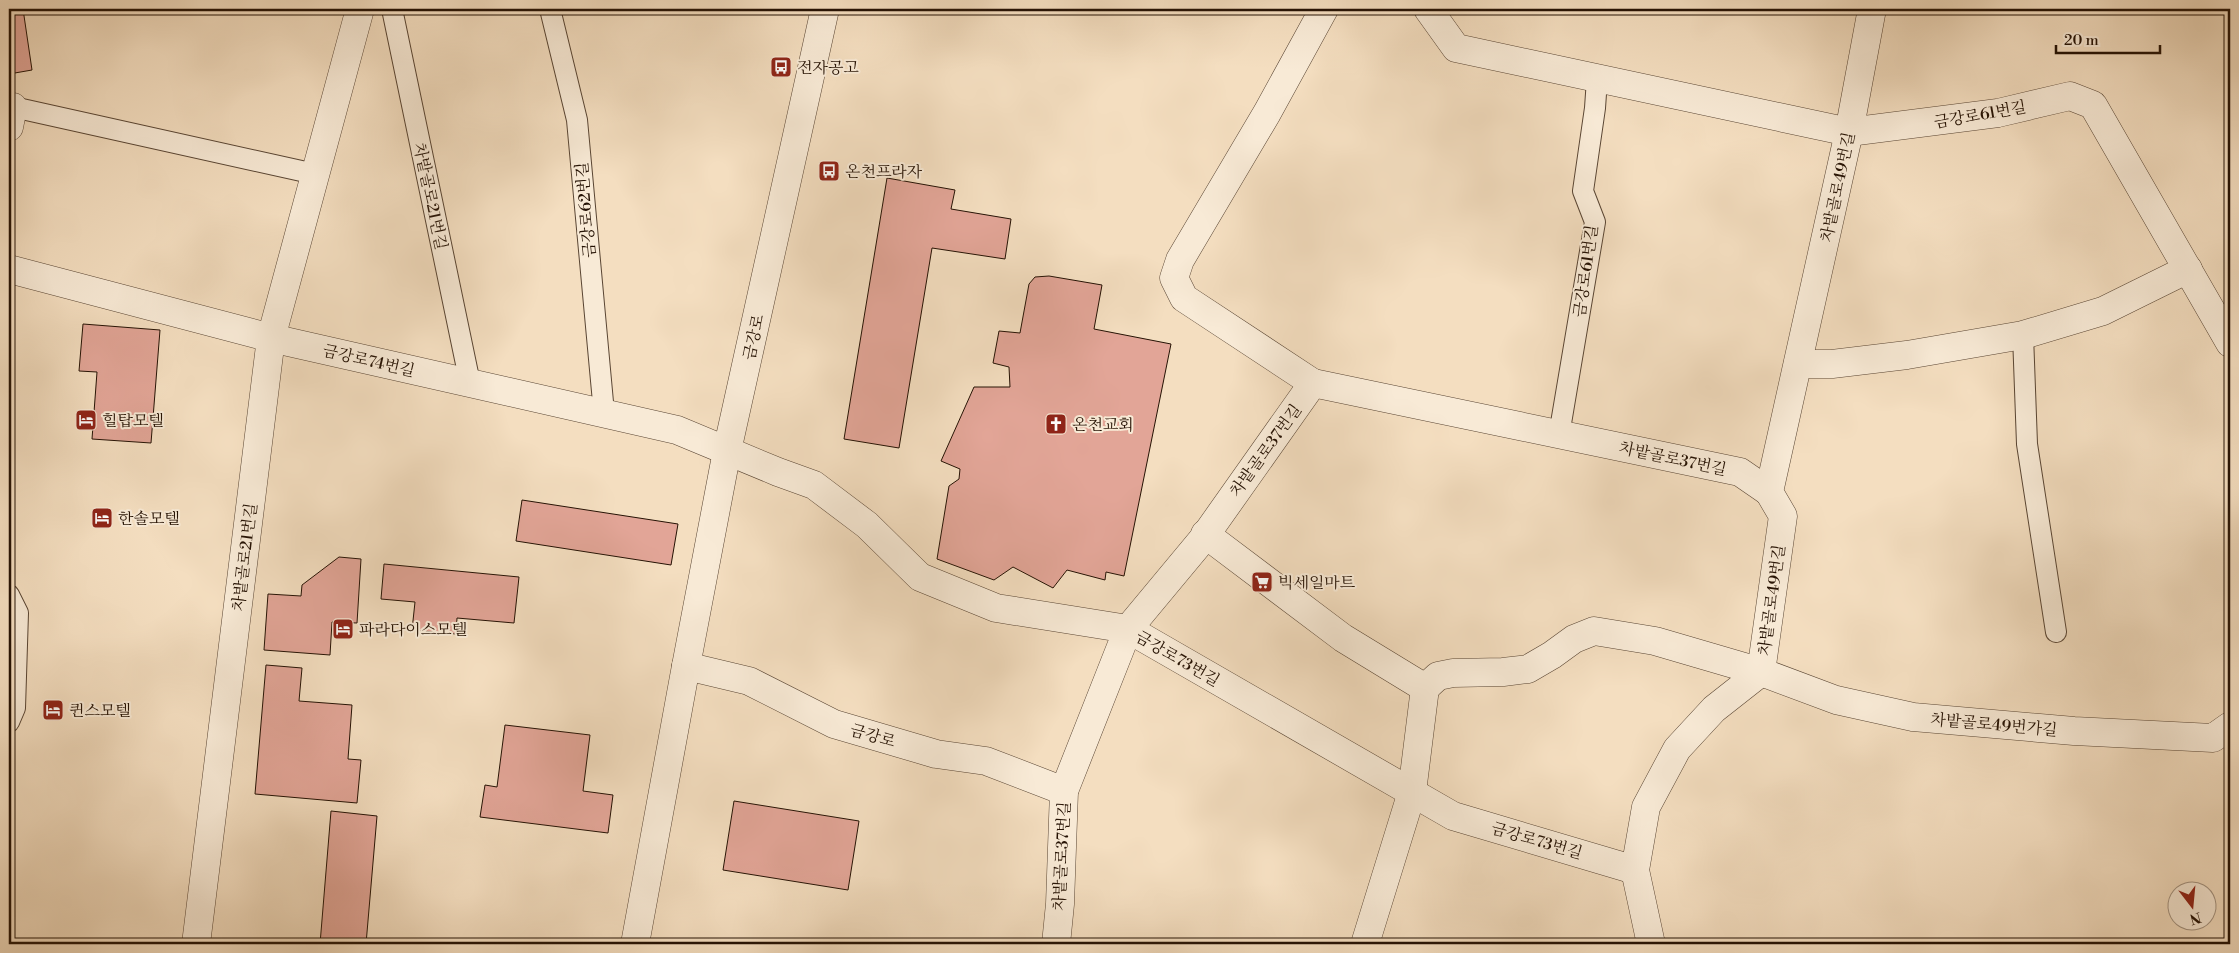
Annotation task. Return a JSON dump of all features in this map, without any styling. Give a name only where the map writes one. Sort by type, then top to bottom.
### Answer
[{"type":"street","name":"차밭골로21번길","points":[[196,944],[271,338],[360,9]]},
{"type":"street","name":"금강로","points":[[635,944],[728,451],[825,9]]},
{"type":"street","points":[[1313,383],[1184,298],[1174,278],[1180,260],[1267,112],[1324,9]]},
{"type":"street","name":"금강로61번길","points":[[1428,9],[1456,48],[1849,132],[1998,113],[2070,96],[2093,106],[2230,343]]},
{"type":"street","name":"차밭골로49번길","points":[[1651,944],[1635,870],[1646,807],[1677,749],[1714,709],[1761,672],[1783,516],[1770,492],[1849,132],[1872,9]]},
{"type":"street","name":"금강로74번길","points":[[9,269],[271,338],[677,430],[728,451]]},
{"type":"street","points":[[1798,364],[1832,364],[1897,356],[2023,335],[2103,311],[2188,269]]},
{"type":"street","name":"차밭골로37번길","points":[[1056,944],[1060,904],[1064,791],[1128,629],[1205,534],[1313,383],[1740,472],[1770,492]]},
{"type":"street","name":"금강로73번길","points":[[728,451],[814,485],[867,525],[920,577],[996,608],[1128,629],[1453,816],[1635,870]]},
{"type":"street","points":[[1205,534],[1342,638],[1425,688],[1412,792],[1365,944]]},
{"type":"street","name":"차밭골로49번가길","points":[[1425,688],[1438,676],[1453,672],[1503,672],[1528,668],[1552,655],[1574,639],[1594,631],[1655,641],[1761,672],[1836,700],[1913,717],[2074,731],[2213,738],[2230,726]]},
{"type":"street","name":"금강로","points":[[686,666],[749,681],[834,724],[936,754],[986,761],[1064,791]]},
{"type":"lane","name":"차밭골로21번길","points":[[392,9],[470,383]]},
{"type":"lane","name":"금강로62번길","points":[[550,9],[577,120],[604,414]]},
{"type":"lane","name":"금강로61번길","points":[[1559,435],[1595,222],[1583,191],[1595,108],[1597,78]]},
{"type":"lane","points":[[11,117],[315,174]]},
{"type":"lane","points":[[2023,335],[2027,444],[2056,632]]},
{"type":"lane","points":[[9,595],[18,613],[15,708],[9,722]]},
{"type":"building","points":[[9,9],[23,9],[32,70],[9,74]]},
{"type":"building","points":[[887,178],[955,190],[951,209],[1011,219],[1005,259],[932,248],[899,448],[844,439]]},
{"type":"building","name":"온천교회","points":[[1049,276],[1102,285],[1094,329],[1171,344],[1124,576],[1106,572],[1105,580],[1067,570],[1053,588],[1013,567],[994,580],[937,559],[949,486],[959,479],[960,469],[941,461],[974,387],[1010,387],[1009,367],[993,363],[999,331],[1020,333],[1029,284],[1035,277]]},
{"type":"building","points":[[83,324],[160,330],[151,443],[92,439],[97,372],[79,371]]},
{"type":"building","points":[[522,500],[678,524],[671,565],[516,541]]},
{"type":"building","points":[[339,557],[361,559],[357,623],[332,622],[330,655],[264,650],[268,594],[301,596],[302,585]]},
{"type":"building","points":[[384,564],[519,577],[514,623],[457,618],[456,634],[412,630],[415,602],[381,599]]},
{"type":"building","points":[[266,665],[302,668],[299,701],[352,705],[348,759],[361,760],[357,803],[255,794]]},
{"type":"building","points":[[505,725],[590,735],[583,791],[613,795],[608,833],[480,817],[485,785],[497,787]]},
{"type":"building","points":[[734,801],[859,821],[848,890],[723,870]]},
{"type":"building","points":[[331,811],[377,816],[366,944],[320,944]]},
{"type":"place","name":"전자공고","points":[[781,67]]},
{"type":"place","name":"온천프라자","points":[[829,171]]},
{"type":"place","name":"힐탑모텔","points":[[86,420]]},
{"type":"place","name":"온천교회","points":[[1056,424]]},
{"type":"place","name":"한솔모텔","points":[[102,518]]},
{"type":"place","name":"빅세일마트","points":[[1262,582]]},
{"type":"place","name":"파라다이스모텔","points":[[343,629]]},
{"type":"place","name":"퀸스모텔","points":[[53,710]]}]
